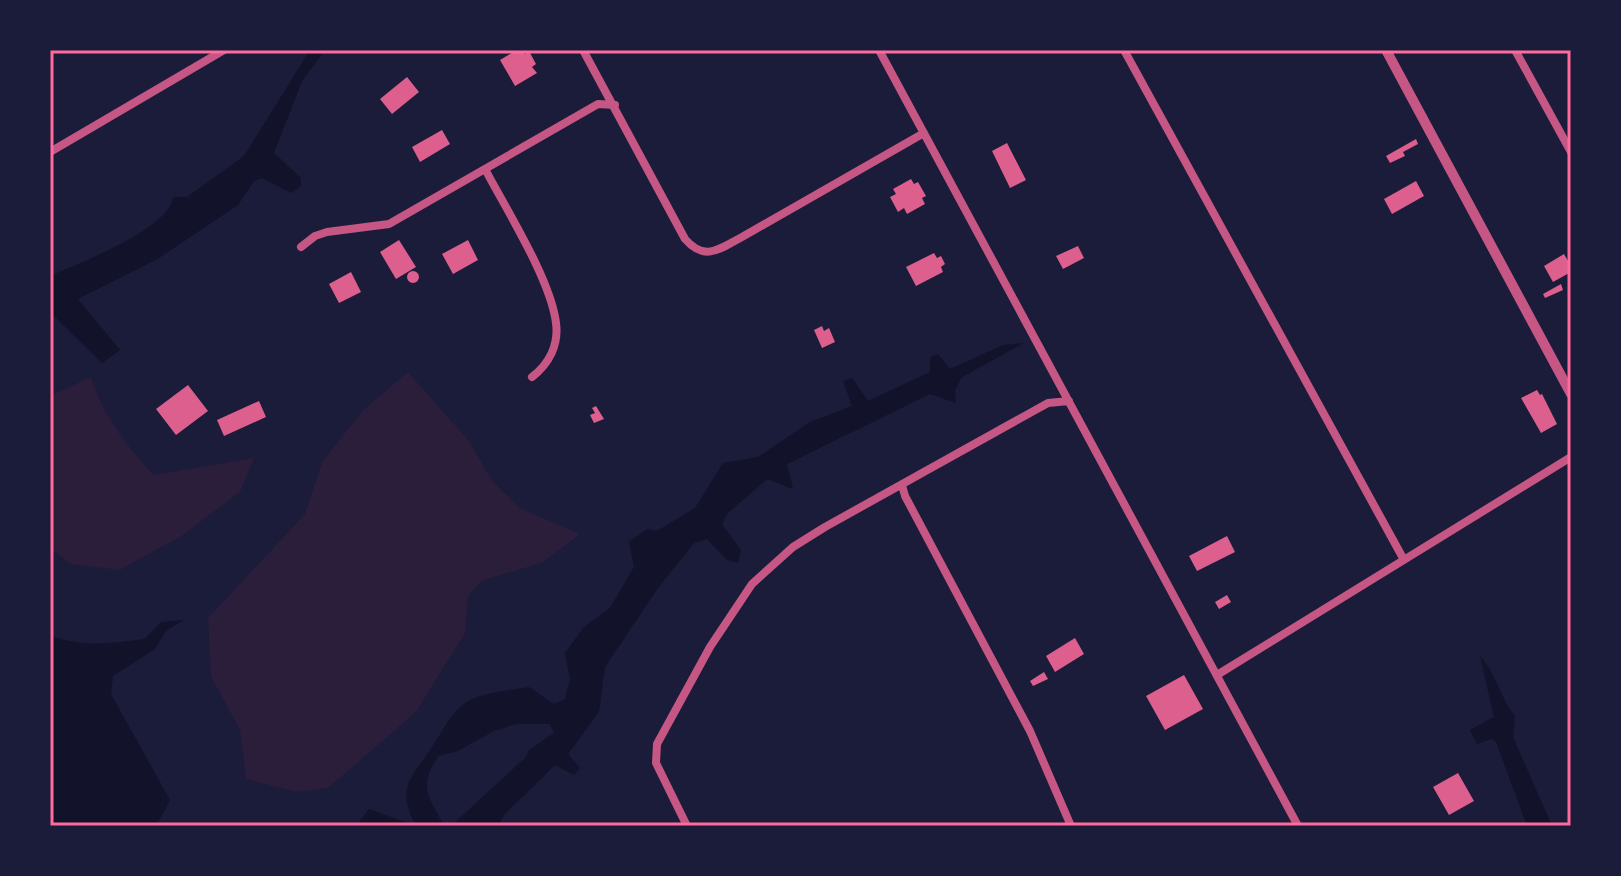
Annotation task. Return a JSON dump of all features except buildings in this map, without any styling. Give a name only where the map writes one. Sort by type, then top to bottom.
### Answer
[{"type":"street","points":[[50,152],[224,50]]},
{"type":"street","points":[[583,50],[685,239],[693,249],[701,252],[718,250],[924,133]]},
{"type":"street","points":[[879,50],[1298,826]]},
{"type":"street","points":[[1124,50],[1404,560]]},
{"type":"street","points":[[1386,50],[1571,394]]},
{"type":"street","points":[[1515,50],[1571,152]]},
{"type":"street","points":[[301,247],[327,232],[389,224],[598,104],[615,105]]},
{"type":"street","points":[[485,169],[543,280],[557,324],[549,359],[532,377]]},
{"type":"street","points":[[687,826],[656,763],[657,744],[732,611],[752,584],[793,547],[1048,403],[1069,401]]},
{"type":"street","points":[[1217,675],[1571,457]]},
{"type":"street","points":[[902,485],[905,496],[1030,731],[1071,826]]},
{"type":"shaded area","points":[[310,50],[325,50],[302,81],[274,153],[301,178],[301,186],[291,193],[262,178],[254,181],[238,205],[159,258],[78,299],[120,350],[102,363],[50,312],[50,276],[141,232],[168,209],[173,197],[187,197],[244,156]]},
{"type":"shaded area","points":[[1024,343],[962,377],[955,390],[956,403],[930,394],[787,464],[793,489],[767,479],[727,514],[722,524],[741,550],[738,563],[727,560],[707,539],[694,543],[658,588],[605,667],[599,712],[568,754],[580,768],[574,775],[555,765],[505,814],[498,826],[451,826],[526,757],[529,750],[554,733],[550,724],[516,724],[494,731],[458,751],[438,756],[427,784],[444,826],[416,826],[407,800],[409,782],[455,712],[477,697],[529,687],[554,704],[565,699],[570,679],[565,653],[584,627],[610,608],[634,567],[629,542],[647,529],[657,531],[695,508],[723,463],[758,457],[810,422],[852,406],[843,381],[852,378],[868,401],[930,372],[930,357],[938,354],[950,369],[1003,345]]},
{"type":"shaded area","points":[[408,372],[469,441],[493,482],[520,508],[580,534],[542,563],[483,580],[468,596],[465,633],[416,712],[328,788],[296,792],[246,779],[240,730],[211,677],[208,618],[305,514],[322,462],[363,410]]},
{"type":"shaded area","points":[[91,377],[102,405],[117,430],[154,475],[254,458],[240,492],[183,535],[120,570],[71,564],[50,548],[50,396]]},
{"type":"shaded area","points":[[184,620],[166,631],[155,649],[113,676],[111,694],[170,800],[156,826],[50,826],[50,635],[73,642],[121,642],[145,639],[161,622]]},
{"type":"shaded area","points":[[1480,656],[1515,716],[1513,737],[1552,826],[1527,826],[1496,742],[1491,739],[1477,744],[1470,730],[1494,717]]},
{"type":"shaded area","points":[[369,809],[416,826],[356,826]]}]
